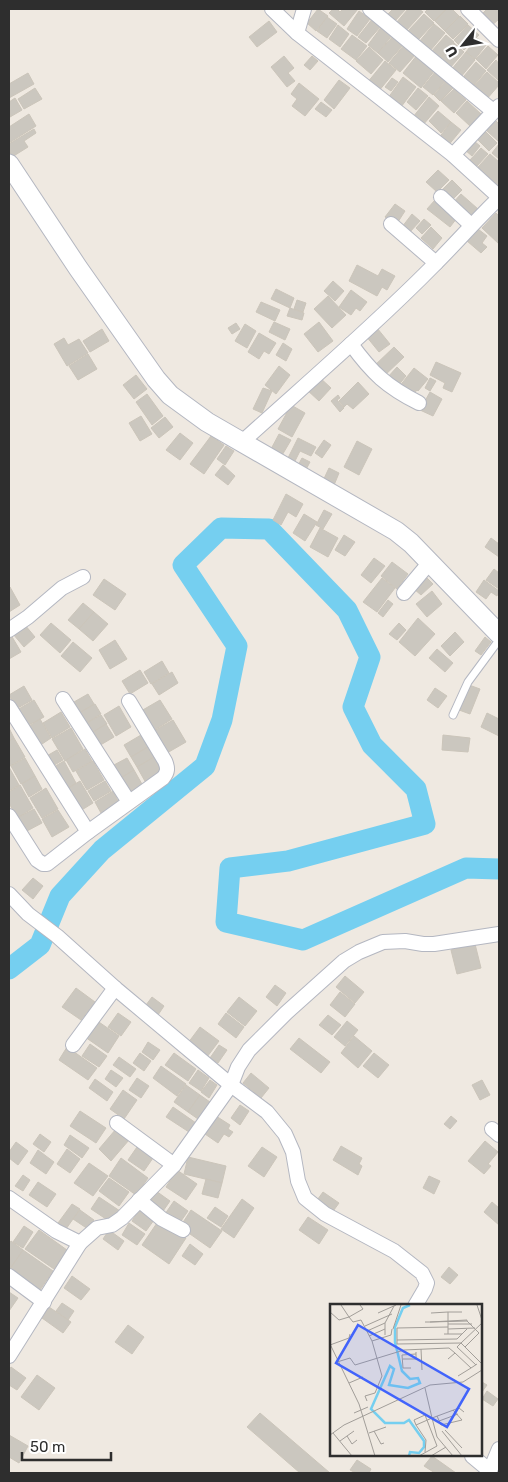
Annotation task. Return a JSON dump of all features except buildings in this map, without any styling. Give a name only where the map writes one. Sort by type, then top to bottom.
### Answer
[{"type":"street","points":[[242,442],[436,263],[499,198],[453,155],[297,33],[272,9]]},
{"type":"street","points":[[297,33],[304,9]]},
{"type":"street","points":[[370,9],[496,109],[453,155]]},
{"type":"street","points":[[468,9],[499,40]]},
{"type":"street","points":[[9,164],[156,380],[170,395],[207,422],[396,532],[411,543],[499,634]]},
{"type":"street","points":[[440,197],[471,225]]},
{"type":"street","points":[[391,224],[436,263]]},
{"type":"street","points":[[350,344],[380,379],[419,403]]},
{"type":"street","points":[[404,593],[430,562]]},
{"type":"street","points":[[9,630],[28,617],[62,588],[83,577]]},
{"type":"street","points":[[63,699],[129,802]]},
{"type":"street","points":[[9,816],[37,860],[47,864],[163,778],[167,774],[168,768],[129,701]]},
{"type":"street","points":[[9,707],[88,832]]},
{"type":"street","points":[[9,894],[28,914],[57,936],[231,1085],[267,1112],[285,1134],[293,1152],[300,1188],[305,1198],[324,1214],[394,1251],[422,1273],[426,1283],[425,1289],[415,1304]]},
{"type":"street","points":[[9,1356],[80,1243],[97,1228],[117,1222],[174,1165],[231,1085],[238,1067],[246,1056],[266,1032],[330,973],[359,952],[392,940],[434,944],[499,934]]},
{"type":"street","points":[[73,1045],[116,988]]},
{"type":"street","points":[[117,1122],[174,1165]]},
{"type":"street","points":[[9,1198],[56,1231],[80,1243]]},
{"type":"street","points":[[139,1200],[162,1219],[182,1230]]},
{"type":"street","points":[[9,1276],[44,1302]]},
{"type":"street","points":[[474,1457],[493,1468],[499,1449]]},
{"type":"lane","points":[[452,715],[468,682],[499,640]]},
{"type":"waterway","points":[[9,969],[40,945],[60,896],[102,850],[205,766],[222,720],[237,646],[183,565],[221,528],[269,529],[347,610],[370,657],[353,707],[372,745],[416,789],[425,824],[288,861],[230,868],[226,922],[303,940],[466,868],[499,869]]}]
